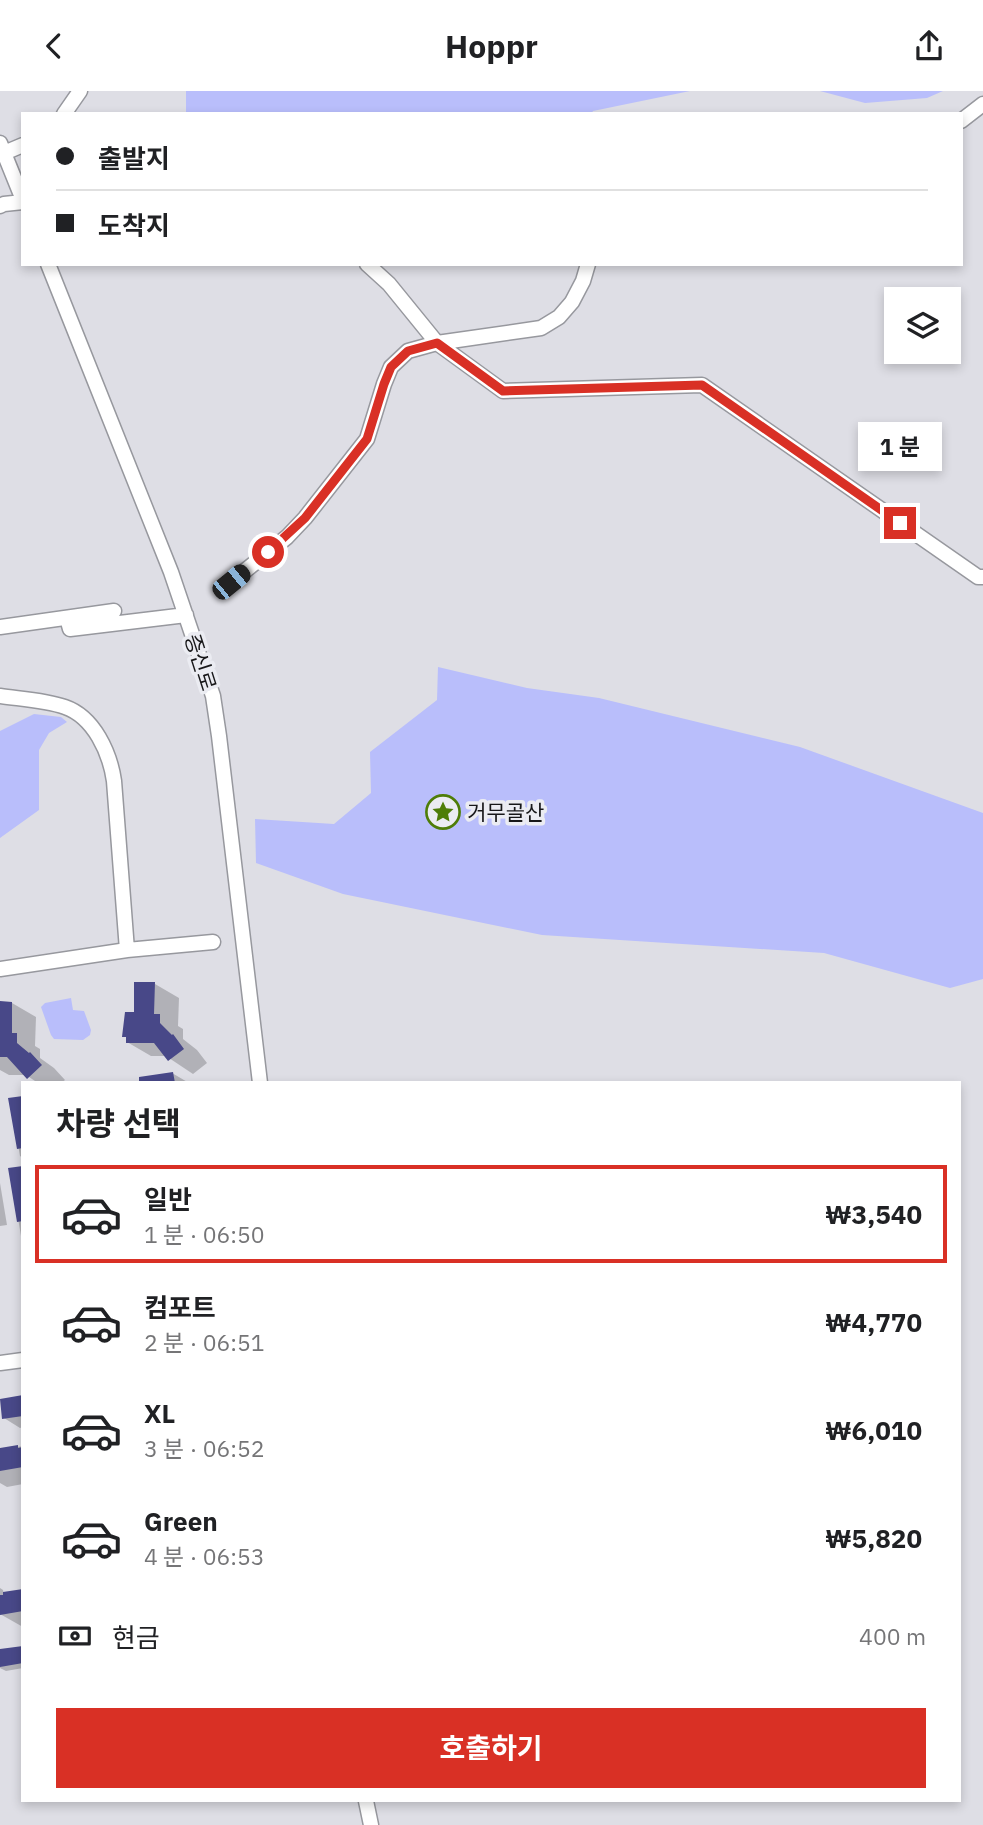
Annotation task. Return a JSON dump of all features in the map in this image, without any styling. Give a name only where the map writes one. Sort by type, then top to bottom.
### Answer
[{"type":"street","points":[[65,112],[80,91]]},
{"type":"street","points":[[963,119],[983,104]]},
{"type":"street","points":[[21,145],[2,148],[21,196]]},
{"type":"street","points":[[0,206],[21,201]]},
{"type":"street","name":"증신로","points":[[49,266],[186,615],[212,696],[260,1081]]},
{"type":"street","points":[[369,266],[389,284],[437,343],[503,391],[702,385],[920,538],[978,577],[983,577]]},
{"type":"street","points":[[231,582],[287,537],[367,439],[391,367],[408,351],[437,343],[541,328],[559,317],[572,302],[587,266]]},
{"type":"street","points":[[0,627],[114,611]]},
{"type":"street","points":[[67,618],[70,629],[186,615]]},
{"type":"street","points":[[0,696],[70,709],[97,734],[104,745],[114,781],[127,950]]},
{"type":"street","points":[[0,969],[127,950],[213,941]]},
{"type":"street","points":[[0,1363],[21,1360]]},
{"type":"street","points":[[366,1802],[371,1825]]},
{"type":"shaded area","points":[[186,91],[690,91],[592,112],[186,112]]},
{"type":"shaded area","points":[[820,91],[943,91],[927,98],[865,103]]},
{"type":"shaded area","points":[[438,667],[527,688],[599,698],[800,747],[983,813],[983,979],[950,988],[824,953],[542,935],[343,894],[256,863],[255,819],[334,824],[371,793],[370,752],[437,700]]},
{"type":"shaded area","points":[[34,714],[61,717],[67,722],[49,733],[39,750],[39,810],[0,838],[0,731]]},
{"type":"shaded area","points":[[71,998],[73,1010],[84,1011],[91,1030],[90,1035],[83,1040],[54,1039],[41,1007],[45,1003]]},
{"type":"building","points":[[134,982],[155,982],[154,1014],[160,1014],[160,1023],[184,1049],[168,1061],[154,1043],[126,1043],[126,1037],[122,1037],[125,1012],[134,1012]]},
{"type":"building","points":[[0,1001],[12,1002],[12,1033],[17,1033],[17,1043],[42,1065],[27,1079],[7,1057],[0,1057]]},
{"type":"building","points":[[173,1072],[175,1081],[139,1081],[139,1077]]},
{"type":"building","points":[[21,1096],[21,1148],[17,1149],[8,1098]]},
{"type":"building","points":[[21,1166],[21,1221],[17,1222],[8,1168]]},
{"type":"building","points":[[21,1395],[21,1416],[2,1419],[0,1399]]},
{"type":"building","points":[[18,1445],[18,1448],[21,1447],[21,1467],[0,1471],[0,1448]]},
{"type":"building","points":[[21,1589],[21,1611],[0,1615],[0,1595],[3,1595],[3,1592]]},
{"type":"building","points":[[21,1646],[21,1663],[0,1667],[0,1649]]},
{"type":"place","name":"거무골산","points":[[443,812]]},
{"type":"route","points":[[268,552],[305,518],[367,439],[391,367],[408,351],[437,343],[503,391],[702,385],[900,523]]}]
